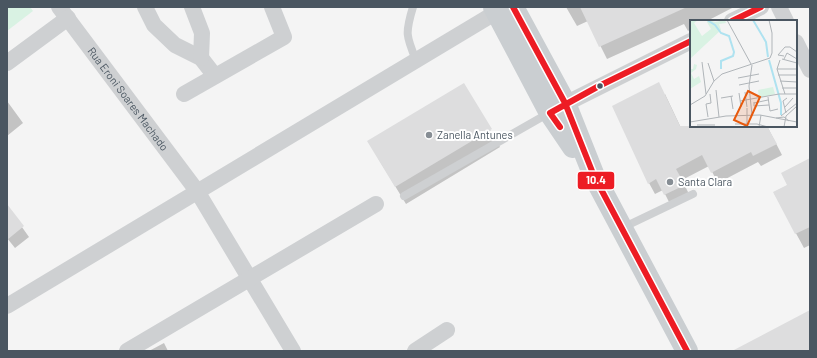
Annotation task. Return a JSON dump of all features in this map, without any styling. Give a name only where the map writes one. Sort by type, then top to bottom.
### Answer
[{"type":"main road","points":[[502,8],[558,108],[687,351]]},
{"type":"street","points":[[145,7],[154,25],[175,45],[201,58],[215,76]]},
{"type":"street","points":[[192,7],[202,32],[201,58]]},
{"type":"street","points":[[184,94],[284,37],[272,7]]},
{"type":"street","points":[[734,20],[761,7]]},
{"type":"street","points":[[779,7],[786,20]]},
{"type":"street","points":[[7,306],[502,8]]},
{"type":"street","points":[[7,63],[64,13]]},
{"type":"street","name":"Rua Eroni Soares Machado","points":[[64,13],[197,191],[293,351]]},
{"type":"street","points":[[558,108],[690,42]]},
{"type":"street","points":[[802,46],[810,70]]},
{"type":"street","points":[[127,351],[376,204]]},
{"type":"street","points":[[415,351],[447,330]]},
{"type":"lane","points":[[413,7],[406,36],[416,60]]},
{"type":"lane","points":[[404,196],[558,108]]},
{"type":"lane","points":[[621,228],[693,194]]},
{"type":"green space","points":[[7,7],[30,7],[33,11],[7,31]]},
{"type":"building","points":[[580,7],[687,7],[599,47]]},
{"type":"building","points":[[659,82],[680,126],[768,127],[777,144],[753,156],[751,152],[711,173],[702,155],[676,169],[685,185],[664,195],[656,179],[648,184],[612,106]]},
{"type":"building","name":"Zanella Antunes","points":[[464,83],[492,129],[395,187],[367,141]]},
{"type":"building","points":[[810,158],[810,227],[795,234],[773,192],[787,185],[781,173]]},
{"type":"building","points":[[7,204],[24,226],[7,240]]},
{"type":"building","points":[[810,310],[810,351],[732,351]]},
{"type":"transit line","name":"10.4","points":[[513,7],[565,103],[594,176],[687,351]]},
{"type":"transit line","name":"10.4","points":[[734,20],[761,7]]},
{"type":"transit line","name":"10.4","points":[[560,127],[550,113],[599,86],[690,41]]},
{"type":"place","name":"Zanella Antunes","points":[[429,135]]},
{"type":"place","name":"Santa Clara","points":[[670,182]]}]
